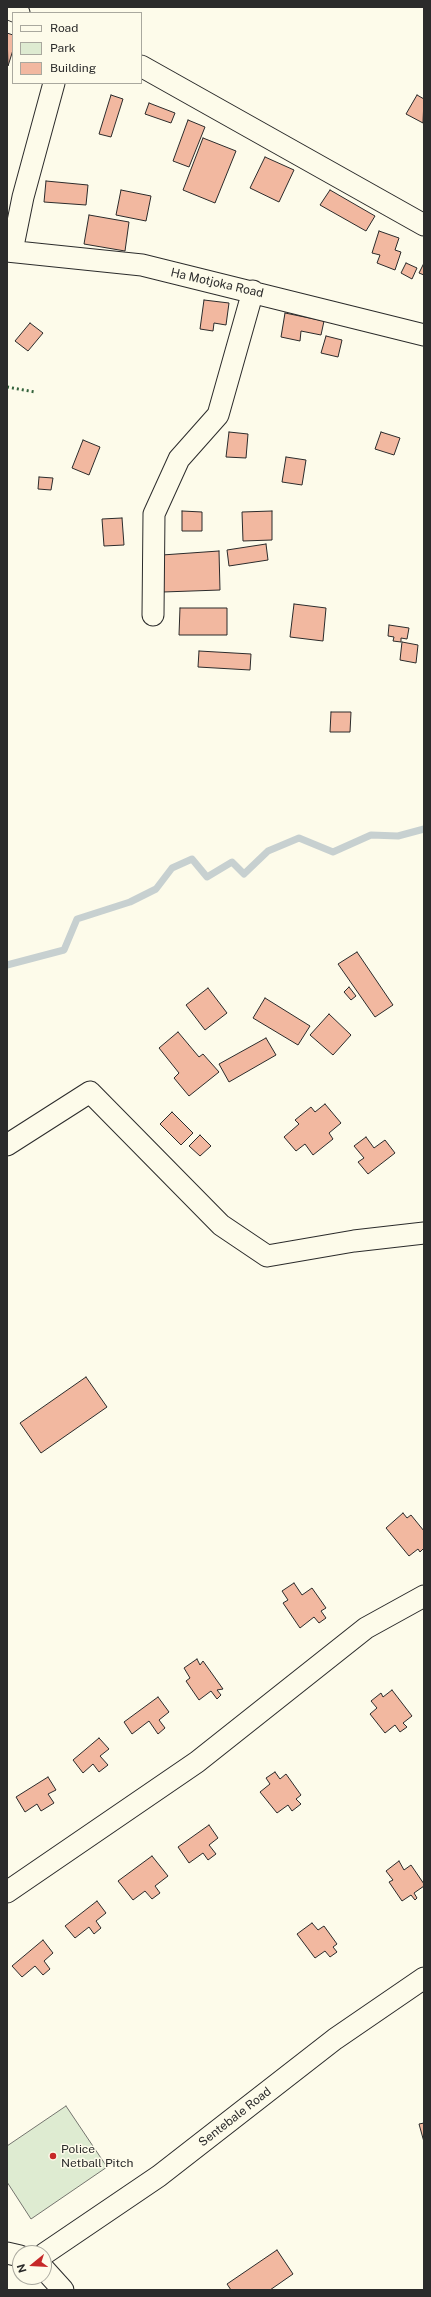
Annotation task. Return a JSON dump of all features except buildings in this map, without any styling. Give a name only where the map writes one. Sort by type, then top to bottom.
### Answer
[{"type":"street","points":[[7,8],[17,12]]},
{"type":"street","points":[[142,67],[424,225]]},
{"type":"street","points":[[10,251],[54,84]]},
{"type":"street","name":"Ha Motjoka Road","points":[[10,251],[142,265],[253,291],[424,335]]},
{"type":"street","points":[[153,615],[154,514],[179,458],[218,415],[253,291]]},
{"type":"street","points":[[7,1145],[90,1092],[221,1225],[267,1256],[354,1241],[424,1233]]},
{"type":"street","points":[[7,1892],[197,1762],[366,1628],[424,1596]]},
{"type":"street","name":"Sentebale Road","points":[[52,2249],[159,2176],[335,2039],[424,1978]]},
{"type":"street","points":[[52,2278],[63,2290]]},
{"type":"green space","name":"Police Netball Pitch","points":[[66,2106],[107,2167],[31,2219],[7,2182],[7,2146]]},
{"type":"waterway","points":[[7,965],[64,950],[77,919],[130,902],[156,889],[172,868],[192,859],[207,877],[232,862],[244,874],[268,851],[299,838],[333,852],[371,835],[398,836],[424,829]]},
{"type":"hedge","points":[[7,387],[35,392]]},
{"type":"place","name":"Police Netball Pitch","points":[[53,2156]]}]
